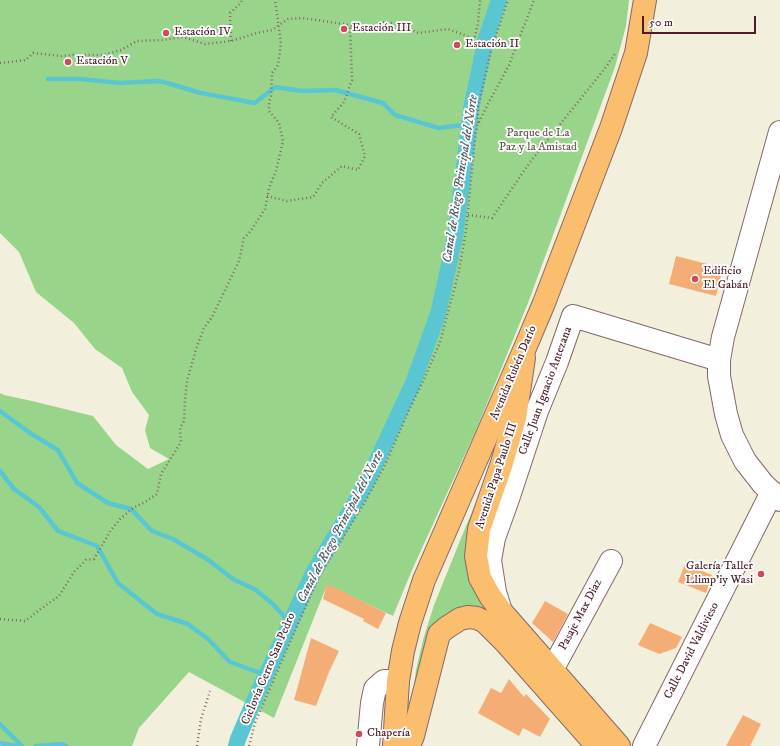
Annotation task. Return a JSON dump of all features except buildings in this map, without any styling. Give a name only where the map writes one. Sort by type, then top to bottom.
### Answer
[{"type":"main road","name":"Avenida Rubén Darío","points":[[394,746],[398,681],[403,651],[410,623],[424,580],[544,304],[611,128],[636,53],[645,0]]},
{"type":"main road","name":"Avenida Papa Paulo III","points":[[525,348],[515,418],[501,466],[479,529],[476,556],[480,578],[490,596],[501,611],[619,746]]},
{"type":"main road","points":[[409,746],[413,736],[439,634],[460,619],[468,618],[477,618],[485,622],[506,643],[597,746]]},
{"type":"street","points":[[776,496],[763,484],[745,461],[732,435],[721,391],[719,360],[723,337],[780,132]]},
{"type":"street","name":"Calle Juan Ignacio Antezana","points":[[501,611],[495,592],[490,560],[494,538],[537,411],[557,362],[573,316],[719,360]]},
{"type":"street","name":"Calle David Valdivieso","points":[[644,746],[776,496]]},
{"type":"street","name":"Pasaje Max Diaz","points":[[552,670],[611,561]]},
{"type":"street","points":[[368,746],[372,703],[375,689],[384,681],[398,681]]},
{"type":"path","points":[[231,41],[230,13],[241,3],[242,0]]},
{"type":"path","points":[[0,619],[25,621],[58,596],[74,572],[86,560],[94,559],[111,530],[120,519],[133,508],[146,502],[157,494],[161,474],[181,442],[180,428],[184,421],[187,381],[197,346],[204,328],[212,317],[239,261],[244,238],[250,232],[265,208],[269,188],[276,171],[283,141],[279,123],[269,111],[272,73],[278,65],[281,47],[275,0]]},
{"type":"path","points":[[474,40],[478,23],[480,0]]},
{"type":"path","points":[[477,126],[478,106],[492,47],[508,0]]},
{"type":"path","name":"Ciclovía Cerro San Pedro","points":[[249,746],[255,723],[318,578],[385,465],[440,342],[458,275],[466,231],[477,126],[509,65],[534,0]]},
{"type":"path","points":[[0,63],[26,60],[33,53],[61,56],[103,55],[121,50],[137,41],[183,37],[205,44],[231,41],[272,30],[288,18],[302,18],[373,30],[382,22],[400,24],[418,33],[448,29],[492,47]]},
{"type":"path","points":[[267,196],[287,201],[313,197],[322,183],[342,166],[358,170],[365,156],[359,134],[331,117],[344,102],[352,80],[350,25]]},
{"type":"path","points":[[468,215],[492,218],[530,162],[606,67],[617,50],[636,53]]},
{"type":"path","points":[[197,746],[201,719],[210,691]]},
{"type":"green space","name":"Parque de La Paz y la Amistad","points":[[0,0],[629,0],[626,26],[615,67],[528,303],[477,428],[412,570],[393,616],[327,585],[274,718],[189,672],[139,728],[132,746],[0,746],[0,393],[93,416],[116,445],[148,469],[169,459],[150,448],[145,430],[149,415],[132,392],[122,368],[95,349],[74,323],[36,292],[19,252],[0,233]]},
{"type":"green space","points":[[504,436],[499,628],[457,613],[409,726],[416,670],[423,640],[434,605]]},
{"type":"waterway","name":"Canal de Riego Principal del Norte","points":[[236,746],[255,699],[313,573],[366,484],[413,383],[438,314],[456,231],[471,109],[486,38],[499,0]]},
{"type":"waterway","points":[[48,79],[80,79],[120,83],[160,81],[201,93],[255,103],[275,87],[302,91],[335,90],[383,103],[395,115],[439,128],[468,125]]},
{"type":"waterway","points":[[0,411],[30,433],[58,450],[77,483],[108,503],[131,509],[152,531],[173,539],[207,559],[233,579],[256,590],[274,605],[290,623]]},
{"type":"waterway","points":[[0,471],[14,489],[39,507],[58,531],[97,546],[118,583],[157,614],[188,624],[209,640],[230,662],[266,675]]},
{"type":"waterway","points":[[0,724],[22,746]]},
{"type":"waterway","points":[[0,743],[16,746]]},
{"type":"waterway","points":[[36,746],[62,744],[66,746]]},
{"type":"place","name":"Estación III","points":[[344,29]]},
{"type":"place","name":"Estación IV","points":[[166,33]]},
{"type":"place","name":"Estación II","points":[[457,45]]},
{"type":"place","name":"Estación V","points":[[68,62]]},
{"type":"place","name":"Edificio El Gabán","points":[[695,279]]},
{"type":"place","name":"Galería Taller Llimp'iy Wasi","points":[[761,574]]},
{"type":"place","name":"Chapería","points":[[359,734]]}]
